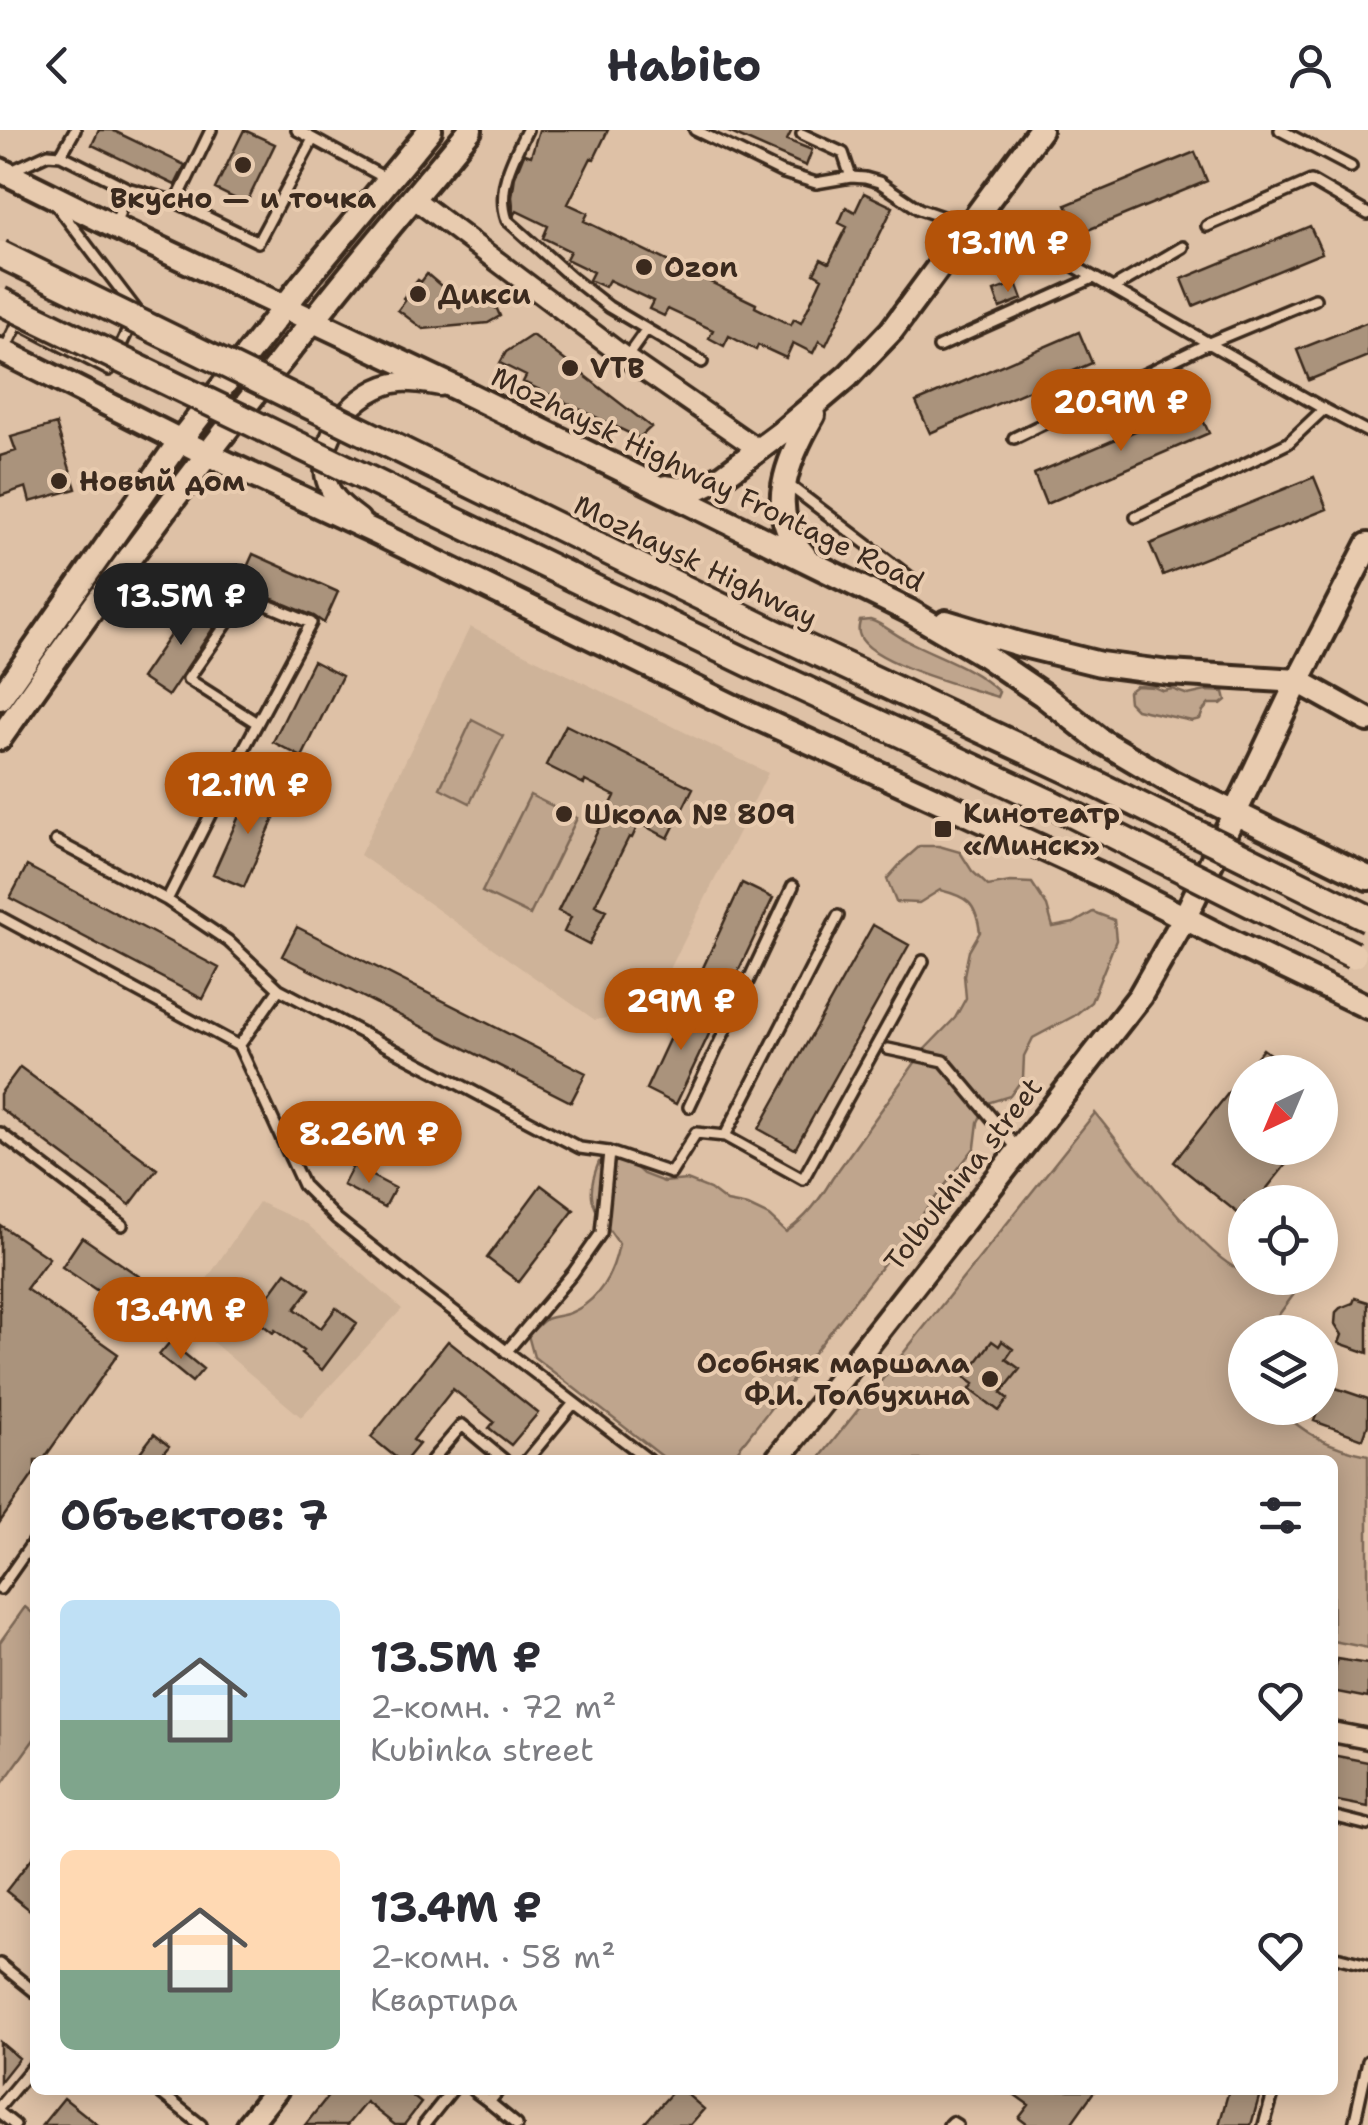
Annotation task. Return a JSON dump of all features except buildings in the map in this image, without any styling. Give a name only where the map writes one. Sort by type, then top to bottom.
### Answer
[{"type":"main road","points":[[0,698],[180,441],[430,130]]},
{"type":"main road","points":[[0,738],[207,454],[470,130]]},
{"type":"main road","points":[[652,484],[700,488],[759,450],[822,399],[892,330],[1040,130]]},
{"type":"main road","name":"Mozhaysk Highway Frontage Road","points":[[3,171],[909,611],[984,655],[1100,740],[1171,782],[1368,878]]},
{"type":"main road","name":"Mozhaysk Highway","points":[[0,254],[755,624],[1068,770],[1368,918]]},
{"type":"main road","points":[[0,302],[755,666],[1048,802],[1353,955]]},
{"type":"main road","points":[[2,351],[180,441],[736,708],[1083,866],[1368,1008]]},
{"type":"main road","points":[[811,562],[788,535],[783,517],[785,482],[796,444],[822,399]]},
{"type":"main road","name":"Tolbukhina street","points":[[785,1455],[1140,996],[1185,917],[1368,545]]},
{"type":"main road","points":[[909,611],[1100,664],[1169,673],[1298,681],[1368,720]]},
{"type":"main road","points":[[248,2125],[272,2095]]},
{"type":"street","points":[[414,198],[626,358],[759,450]]},
{"type":"street","points":[[377,533],[342,505],[328,486],[324,463],[330,436],[347,410],[372,392],[398,382],[460,390]]},
{"type":"street","points":[[1338,1733],[1368,1739]]},
{"type":"lane","points":[[61,155],[75,130]]},
{"type":"lane","points":[[176,202],[211,130]]},
{"type":"lane","points":[[297,130],[389,180]]},
{"type":"lane","points":[[527,130],[502,192],[506,220],[609,307],[702,362]]},
{"type":"lane","points":[[695,130],[707,132],[780,172],[816,182],[865,178],[879,182],[919,208],[973,219],[1113,288],[1368,432]]},
{"type":"lane","points":[[1280,130],[1352,167]]},
{"type":"lane","points":[[802,134],[843,153],[851,177]]},
{"type":"lane","points":[[3,171],[48,154],[61,155],[127,188],[176,202],[258,242],[313,139]]},
{"type":"lane","points":[[1207,226],[1311,181],[1368,214]]},
{"type":"lane","points":[[115,227],[127,188]]},
{"type":"lane","points":[[2,351],[18,323],[110,370],[136,311],[46,192]]},
{"type":"lane","points":[[1113,288],[1183,247]]},
{"type":"lane","points":[[939,347],[1093,278]]},
{"type":"lane","points":[[1014,438],[1209,344],[1315,299]]},
{"type":"lane","points":[[626,358],[646,330]]},
{"type":"lane","points":[[1136,516],[1288,443],[1324,410]]},
{"type":"lane","points":[[785,482],[911,578]]},
{"type":"lane","points":[[167,900],[311,623],[246,596],[188,679],[258,722]]},
{"type":"lane","points":[[56,840],[167,900],[228,942],[279,989],[580,1148],[609,1152],[671,1174],[696,1134],[726,1136],[802,1178],[924,962]]},
{"type":"lane","points":[[689,1106],[792,886]]},
{"type":"lane","points":[[726,1136],[838,916]]},
{"type":"lane","points":[[0,917],[239,1046],[303,1185],[337,1219],[643,1455]]},
{"type":"lane","points":[[239,1046],[279,989]]},
{"type":"lane","points":[[888,1049],[944,1061],[1018,1150]]},
{"type":"lane","points":[[0,1133],[122,1224]]},
{"type":"lane","points":[[506,1352],[573,1274],[601,1233],[609,1152]]},
{"type":"lane","points":[[532,1455],[574,1403]]},
{"type":"lane","points":[[436,1455],[462,1425],[498,1455]]},
{"type":"lane","points":[[0,1589],[30,1546]]},
{"type":"lane","points":[[1338,1817],[1368,1824]]},
{"type":"lane","points":[[1338,1958],[1368,1965]]},
{"type":"lane","points":[[0,1964],[30,1988]]},
{"type":"lane","points":[[1354,2125],[1368,2061]]},
{"type":"lane","points":[[14,2125],[0,2110],[30,2071]]},
{"type":"lane","points":[[163,2095],[200,2125]]},
{"type":"lane","points":[[424,2125],[448,2095]]},
{"type":"lane","points":[[480,2095],[517,2125]]},
{"type":"lane","points":[[489,2102],[495,2095]]},
{"type":"lane","points":[[1264,2125],[1273,2095]]},
{"type":"shaded area","points":[[870,620],[978,675],[999,692],[997,697],[882,656],[859,634],[860,621]]},
{"type":"shaded area","name":"Школа № 809","points":[[470,627],[768,773],[649,1011],[595,1020],[360,855]]},
{"type":"shaded area","points":[[1136,686],[1172,689],[1188,695],[1224,692],[1226,700],[1209,704],[1200,719],[1192,721],[1136,709],[1129,702],[1128,692]]},
{"type":"shaded area","points":[[472,720],[503,736],[470,803],[440,788]]},
{"type":"shaded area","points":[[530,795],[577,818],[530,915],[482,892]]},
{"type":"shaded area","points":[[920,846],[939,846],[960,852],[988,886],[1032,883],[1047,906],[1053,927],[1074,923],[1093,912],[1114,920],[1116,940],[1091,1002],[1033,1038],[1024,1056],[1023,1078],[1010,1096],[987,1103],[978,1122],[975,1147],[734,1455],[661,1455],[534,1357],[528,1335],[546,1319],[570,1313],[589,1301],[613,1266],[619,1244],[592,1197],[599,1162],[627,1159],[643,1174],[664,1182],[687,1180],[710,1189],[727,1202],[769,1216],[786,1232],[817,1201],[924,1050],[955,1018],[966,998],[964,975],[969,951],[980,932],[976,914],[958,895],[940,890],[919,903],[896,902],[887,879]]},
{"type":"shaded area","points":[[1095,1113],[1167,1203],[1228,1263],[1228,1295],[1293,1295],[1279,1315],[1228,1315],[1228,1425],[1297,1425],[1319,1439],[1368,1455],[1368,1648],[1338,1642],[1338,1455],[822,1455]]},
{"type":"shaded area","points":[[259,1202],[307,1224],[402,1309],[301,1417],[182,1316]]},
{"type":"shaded area","points":[[25,1607],[30,1611],[30,1745],[2,1784],[0,1783],[0,1642]]},
{"type":"place","name":"Вкусно — и точка","points":[[243,165]]},
{"type":"place","name":"Ozon","points":[[644,267]]},
{"type":"place","name":"Дикси","points":[[418,294]]},
{"type":"place","name":"VTB","points":[[570,368]]},
{"type":"place","name":"Новый дом","points":[[59,481]]},
{"type":"place","name":"Школа № 809","points":[[564,814]]},
{"type":"place","name":"Кинотеатр «Минск»","points":[[943,829]]},
{"type":"place","name":"Особняк маршала Ф.И. Толбухина","points":[[990,1379]]}]
